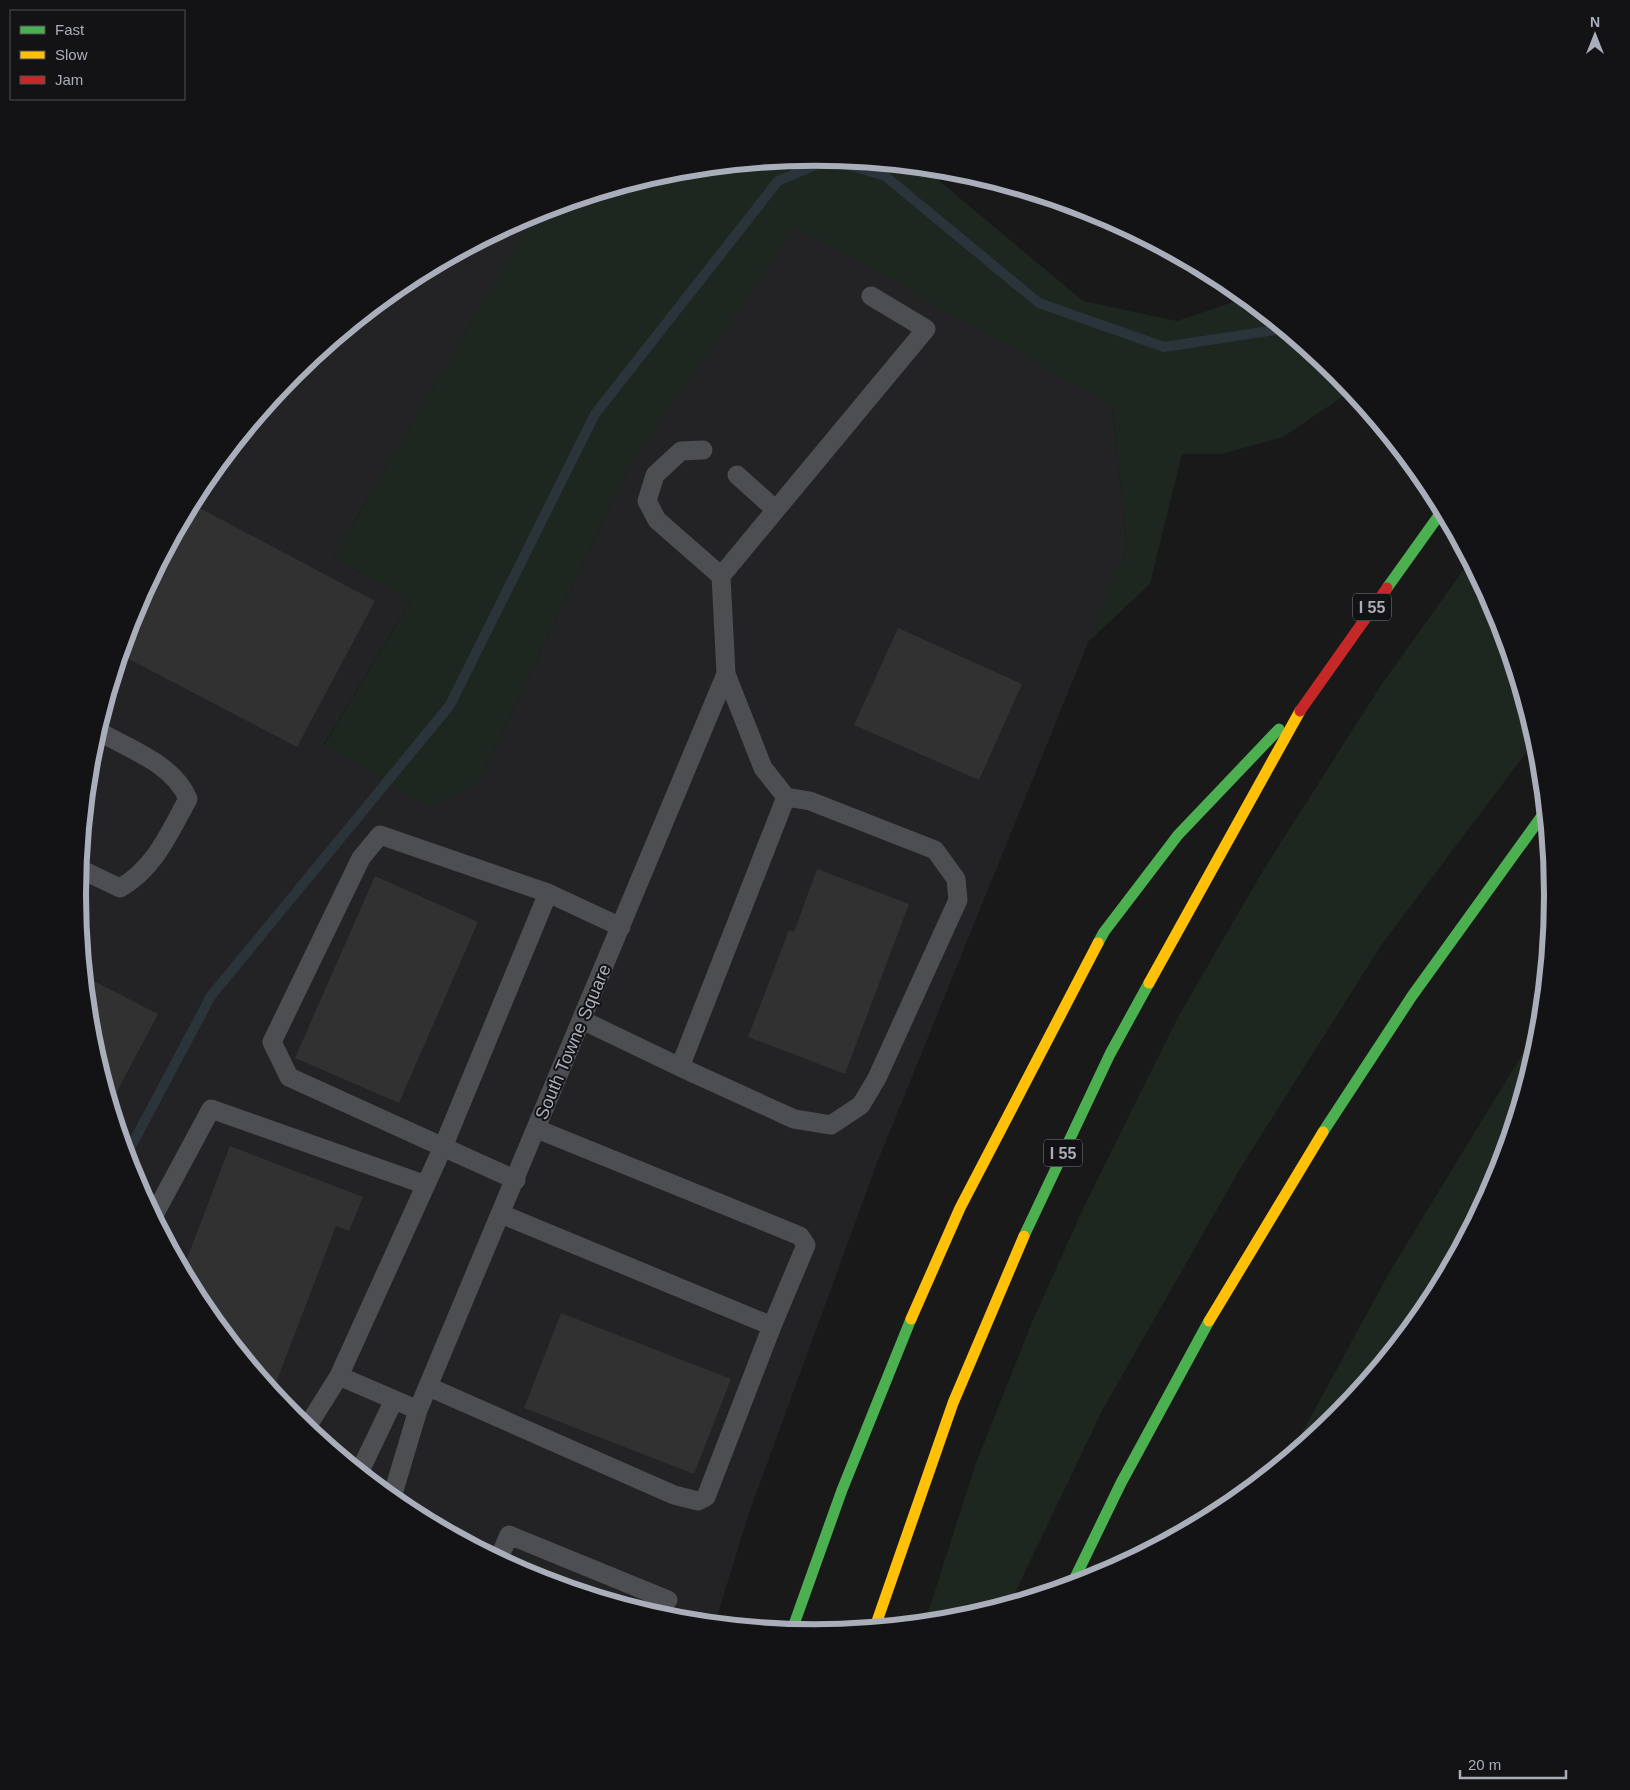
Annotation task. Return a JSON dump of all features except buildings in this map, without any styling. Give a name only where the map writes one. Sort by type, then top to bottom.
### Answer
[{"type":"highway","name":"I 55","points":[[877,1621],[952,1403],[1028,1226],[1110,1054],[1304,704],[1438,517]]},
{"type":"highway","points":[[794,1623],[842,1490],[911,1319],[960,1208],[1104,932],[1178,835],[1304,704]]},
{"type":"highway","points":[[1077,1574],[1174,1383],[1271,1216],[1375,1050],[1476,904],[1540,819]]},
{"type":"lane","points":[[582,1020],[794,1119],[831,1125],[861,1105],[877,1078],[958,900],[956,879],[935,850],[810,801],[786,797],[763,768],[726,674],[721,576],[926,329],[871,296]]},
{"type":"lane","points":[[703,450],[681,451],[655,475],[646,500],[657,520],[721,576]]},
{"type":"lane","points":[[737,475],[776,510]]},
{"type":"lane","name":"South Towne Square","points":[[394,1490],[418,1410],[516,1180],[726,674]]},
{"type":"lane","points":[[87,872],[120,888],[136,879],[151,864],[188,799],[183,787],[166,770],[104,735]]},
{"type":"lane","points":[[680,1067],[786,797]]},
{"type":"lane","points":[[516,1180],[289,1077],[272,1042],[361,858],[380,835],[548,893],[621,927]]},
{"type":"lane","points":[[311,1420],[339,1376],[443,1148],[548,893]]},
{"type":"lane","points":[[157,1209],[211,1109],[426,1185]]},
{"type":"lane","points":[[429,1387],[674,1495],[698,1500],[706,1497],[772,1326],[806,1245],[800,1236],[537,1129]]},
{"type":"lane","points":[[501,1214],[772,1326]]},
{"type":"lane","points":[[339,1376],[418,1410]]},
{"type":"lane","points":[[362,1466],[394,1400]]},
{"type":"lane","points":[[501,1553],[509,1535],[668,1600]]},
{"type":"shaded area","points":[[815,166],[863,168],[934,176],[1083,301],[1177,321],[1237,301],[1295,347],[1345,395],[1283,437],[1222,454],[1182,454],[1150,584],[1088,642],[1127,547],[1112,405],[796,226],[628,469],[479,781],[430,806],[324,745],[410,602],[334,557],[528,226],[581,205],[626,191],[720,172]]},
{"type":"shaded area","points":[[796,225],[1112,405],[1127,547],[877,1163],[749,1513],[717,1617],[626,1599],[536,1568],[493,1549],[451,1526],[410,1501],[371,1473],[335,1443],[267,1375],[237,1339],[209,1300],[161,1217],[142,1174],[111,1084],[100,1037],[92,990],[86,895],[92,800],[111,706],[125,661],[161,573],[209,490],[237,451],[300,380],[371,317],[410,289],[493,241],[528,226],[334,557],[410,602],[324,744],[479,781],[628,469]]},
{"type":"shaded area","points":[[1466,567],[1488,616],[1505,661],[1519,706],[1529,749],[1382,944],[1241,1167],[1102,1411],[1013,1596],[927,1615],[976,1463],[1033,1320],[1082,1211],[1177,1019],[1261,874],[1381,685]]},
{"type":"shaded area","points":[[1528,1045],[1519,1084],[1488,1174],[1469,1217],[1446,1259],[1421,1300],[1393,1339],[1363,1375],[1298,1440],[1389,1273]]},
{"type":"waterway","points":[[131,1146],[211,996],[450,705],[595,414],[778,181],[813,166]]},
{"type":"waterway","points":[[858,168],[885,176],[1039,303],[1164,347],[1275,330]]},
{"type":"traffic: fast","points":[[1387,588],[1438,517]]},
{"type":"traffic: fast","points":[[1098,943],[1104,932],[1178,835],[1279,729]]},
{"type":"traffic: fast","points":[[1323,1132],[1412,996],[1540,819]]},
{"type":"traffic: fast","points":[[1024,1236],[1110,1054],[1149,983]]},
{"type":"traffic: fast","points":[[794,1623],[842,1490],[911,1319]]},
{"type":"traffic: fast","points":[[1077,1575],[1121,1483],[1209,1321]]},
{"type":"traffic: slow","points":[[1149,983],[1300,711]]},
{"type":"traffic: slow","points":[[911,1319],[960,1208],[1098,943]]},
{"type":"traffic: slow","points":[[1209,1321],[1323,1132]]},
{"type":"traffic: slow","points":[[877,1621],[953,1403],[1024,1236]]},
{"type":"traffic: jam","points":[[1300,711],[1387,588]]}]
